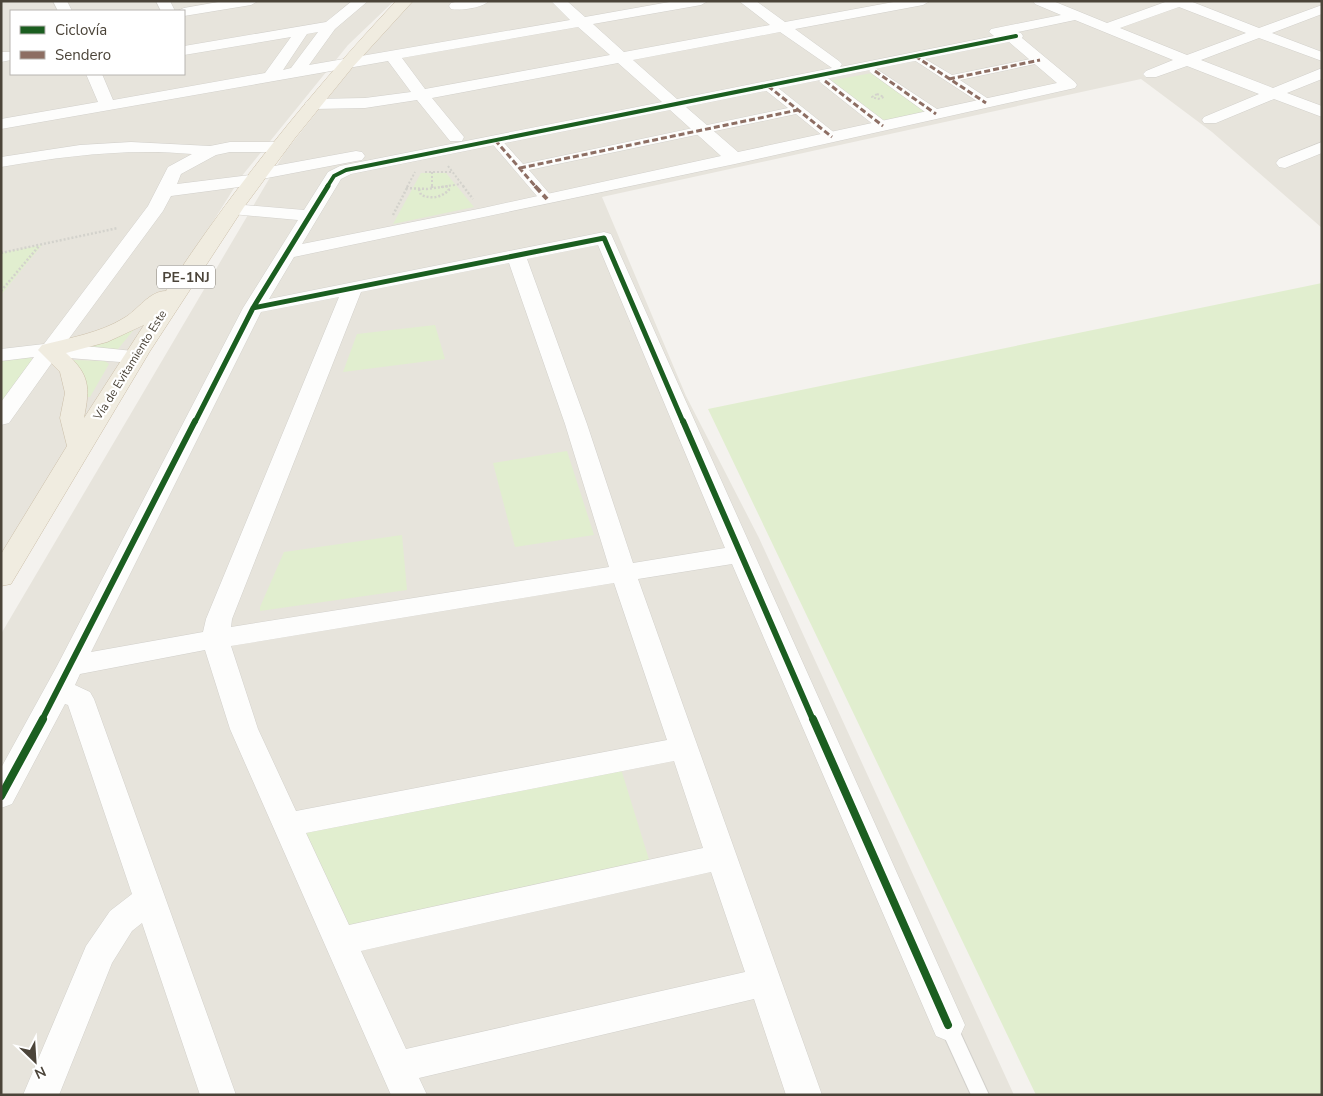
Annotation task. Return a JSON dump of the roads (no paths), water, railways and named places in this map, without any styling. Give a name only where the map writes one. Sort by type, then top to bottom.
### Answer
[{"type":"highway","name":"Vía de Evitamiento Este","points":[[1,577],[134,357],[182,282],[232,210],[312,104],[405,1]]},
{"type":"highway","points":[[50,350],[99,337],[132,323],[182,282]]},
{"type":"highway","points":[[50,350],[72,370],[77,393],[72,418],[80,446]]},
{"type":"street","points":[[185,12],[251,1]]},
{"type":"street","points":[[296,72],[330,26],[361,1]]},
{"type":"street","points":[[456,6],[482,1]]},
{"type":"street","points":[[558,1],[735,159]]},
{"type":"street","points":[[1,124],[701,1]]},
{"type":"street","points":[[746,1],[834,64]]},
{"type":"street","points":[[312,104],[365,103],[421,95],[923,1]]},
{"type":"street","points":[[1040,1],[1322,112]]},
{"type":"street","points":[[1305,1],[1322,8]]},
{"type":"street","points":[[1106,28],[1179,2],[1322,56]]},
{"type":"street","points":[[1151,74],[1322,8]]},
{"type":"street","points":[[1,796],[64,679],[253,308],[334,176],[340,171],[495,140],[834,64],[1075,16]]},
{"type":"street","points":[[185,50],[330,26]]},
{"type":"street","points":[[271,76],[302,30]]},
{"type":"street","points":[[165,191],[256,177],[456,137],[670,100],[768,86],[1014,36],[1069,85],[735,159],[286,253]]},
{"type":"street","points":[[392,55],[421,95],[456,137]]},
{"type":"street","points":[[916,56],[986,103]]},
{"type":"street","points":[[949,78],[1040,60]]},
{"type":"street","points":[[875,71],[936,114]]},
{"type":"street","points":[[1210,120],[1322,73]]},
{"type":"street","points":[[94,75],[107,106]]},
{"type":"street","points":[[825,82],[883,126]]},
{"type":"street","points":[[768,86],[832,137]]},
{"type":"street","points":[[520,168],[798,110]]},
{"type":"street","points":[[495,140],[547,199]]},
{"type":"street","points":[[2,157],[119,146],[211,151],[230,148],[279,146]]},
{"type":"street","points":[[1285,163],[1322,148]]},
{"type":"street","points":[[1,418],[157,207],[174,171],[211,151]]},
{"type":"street","points":[[232,210],[310,216]]},
{"type":"street","points":[[253,308],[604,238],[740,554],[948,1025]]},
{"type":"street","points":[[516,256],[576,424],[623,572],[804,1095]]},
{"type":"street","points":[[353,288],[219,619],[214,639],[244,729],[403,1081],[765,982]]},
{"type":"street","points":[[1,355],[24,350],[50,350],[134,357]]},
{"type":"street","points":[[64,679],[214,639],[740,554]]},
{"type":"street","points":[[64,679],[70,694],[80,699],[218,1095]]},
{"type":"street","points":[[287,825],[684,748]]},
{"type":"street","points":[[340,941],[722,858]]},
{"type":"street","points":[[41,1095],[98,956],[121,922],[134,910],[150,900]]},
{"type":"lane","points":[[948,1025],[980,1095]]}]
